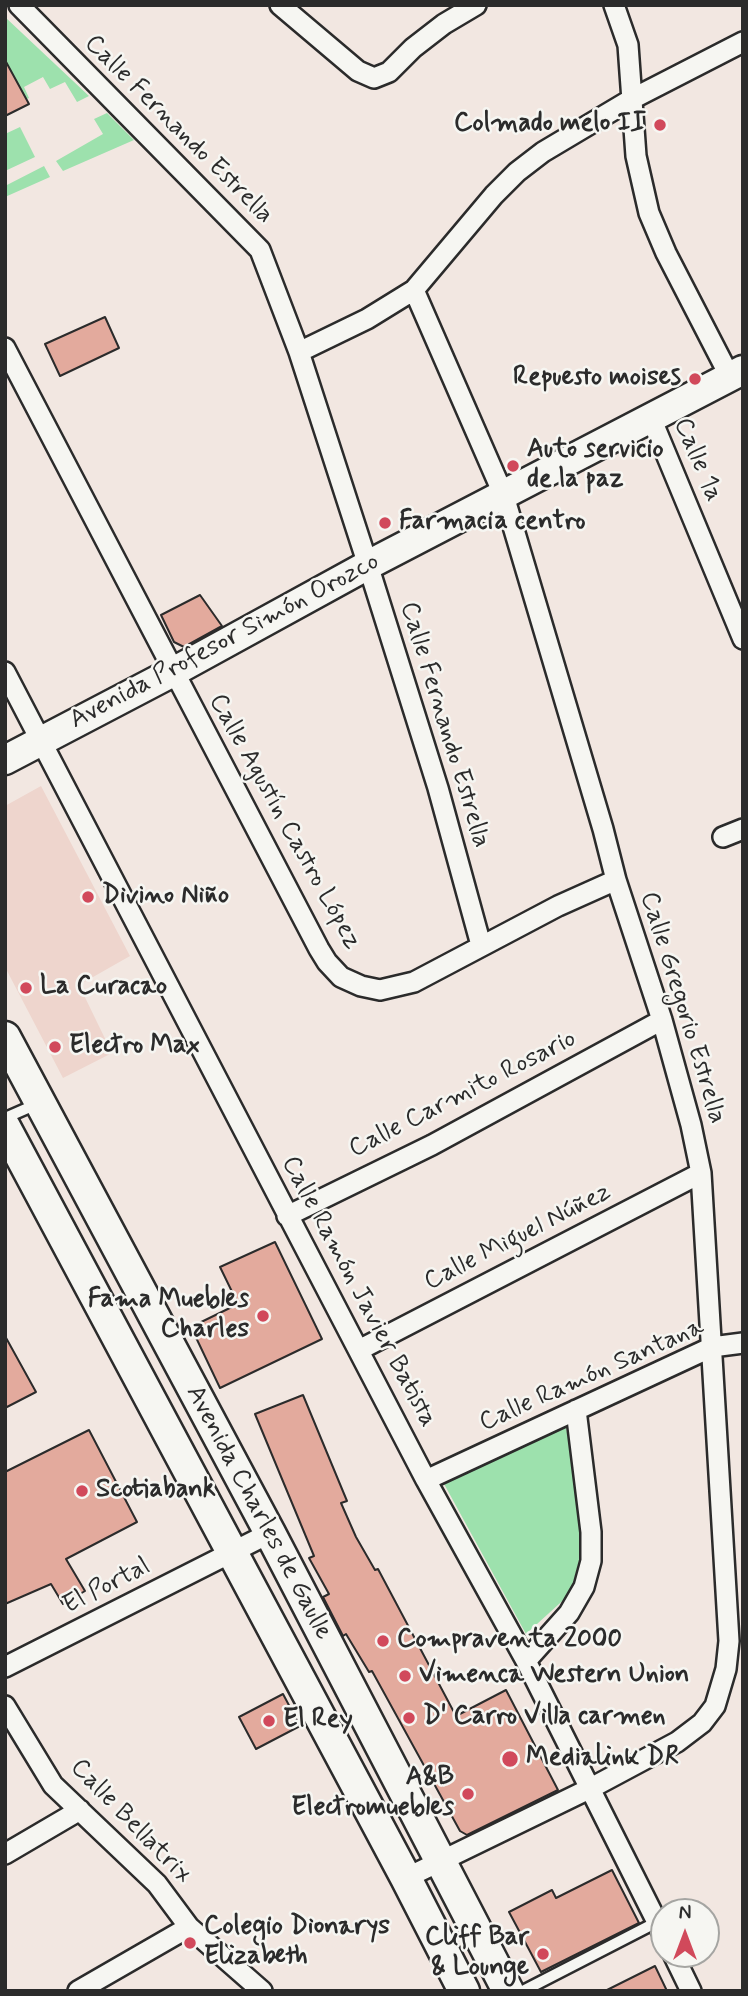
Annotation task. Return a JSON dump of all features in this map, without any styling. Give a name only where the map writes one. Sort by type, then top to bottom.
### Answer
[{"type":"main road","name":"Avenida Profesor Simón Orozco","points":[[5,760],[368,565],[736,373]]},
{"type":"main road","name":"Avenida Charles de Gaulle","points":[[5,1037],[270,1533],[508,1991]]},
{"type":"main road","name":"Avenida Charles de Gaulle","points":[[5,1127],[464,1991]]},
{"type":"street","name":"Calle Fernando Estrella","points":[[19,5],[260,250],[299,352],[368,565],[438,788],[481,946]]},
{"type":"street","points":[[280,5],[358,71],[374,78],[389,72],[433,32],[476,5]]},
{"type":"street","points":[[614,5],[628,45],[636,156],[649,213],[666,253],[736,373]]},
{"type":"street","points":[[299,352],[367,319],[414,290],[494,195],[517,172],[543,152],[632,99],[743,41]]},
{"type":"street","name":"Calle Gregorio Estrella","points":[[406,1878],[591,1788],[677,1742],[702,1723],[715,1706],[726,1669],[729,1641],[701,1173],[691,1125],[662,1020],[616,880],[604,829],[504,496],[414,290]]},
{"type":"street","name":"Calle Agustín Castro López","points":[[5,348],[319,949],[341,977],[361,986],[380,990],[414,982],[558,906],[616,880]]},
{"type":"street","name":"Calle 1a","points":[[651,418],[743,639]]},
{"type":"street","name":"Calle Ramón Javier Batista","points":[[5,673],[426,1480],[526,1661],[650,1909]]},
{"type":"street","points":[[723,837],[743,829]]},
{"type":"street","name":"Calle Carmito Rosario","points":[[287,1216],[432,1145],[662,1020]]},
{"type":"street","name":"Calle Miguel Núñez","points":[[359,1350],[701,1173]]},
{"type":"street","name":"Calle Ramón Santana","points":[[426,1480],[712,1347],[743,1343]]},
{"type":"street","points":[[526,1661],[569,1614],[584,1587],[592,1561],[576,1410]]},
{"type":"street","name":"El Portal","points":[[5,1667],[270,1533]]},
{"type":"street","name":"Calle Bellatrix","points":[[5,1706],[53,1785],[157,1884],[189,1927],[262,1991]]},
{"type":"street","points":[[5,1854],[80,1810]]},
{"type":"street","points":[[78,1991],[189,1927]]},
{"type":"street","points":[[680,1968],[691,1991]]},
{"type":"lane","points":[[5,1118],[40,1103]]},
{"type":"lane","points":[[523,1991],[650,1934]]},
{"type":"shaded area","points":[[41,786],[130,956],[79,985],[112,1053],[63,1078],[5,967],[5,806]]},
{"type":"green space","points":[[5,17],[89,96],[77,102],[65,82],[50,89],[43,77],[24,87],[29,98],[5,110]]},
{"type":"green space","points":[[107,113],[134,140],[63,171],[56,161],[103,134],[94,119]]},
{"type":"green space","points":[[20,127],[35,157],[5,171],[5,134]]},
{"type":"green space","points":[[44,166],[50,177],[5,197],[5,186]]},
{"type":"green space","points":[[562,1410],[588,1528],[570,1594],[526,1634],[437,1471]]},
{"type":"building","points":[[5,60],[29,104],[5,116]]},
{"type":"building","points":[[105,317],[119,348],[60,376],[45,344]]},
{"type":"building","points":[[200,595],[222,626],[184,647],[174,642],[161,615]]},
{"type":"building","name":"Fama Muebles Charles","points":[[275,1242],[322,1339],[220,1388],[191,1327],[238,1304],[220,1267]]},
{"type":"building","points":[[5,1336],[36,1392],[5,1408]]},
{"type":"building","points":[[303,1395],[347,1501],[341,1503],[356,1537],[375,1570],[378,1569],[456,1716],[506,1690],[558,1790],[467,1835],[460,1831],[372,1671],[369,1672],[346,1634],[343,1636],[323,1597],[329,1594],[309,1558],[314,1556],[255,1414]]},
{"type":"building","points":[[89,1430],[137,1522],[66,1559],[85,1591],[63,1604],[51,1584],[5,1604],[5,1472]]},
{"type":"building","name":"El Rey","points":[[283,1694],[300,1726],[256,1749],[239,1717]]},
{"type":"building","points":[[612,1870],[639,1923],[541,1972],[509,1912],[552,1890],[556,1898]]},
{"type":"building","points":[[656,1968],[667,1991],[605,1991]]},
{"type":"place","name":"Colmado melo II","points":[[660,125]]},
{"type":"place","name":"Repuesto moises","points":[[695,379]]},
{"type":"place","name":"Auto servicio de la paz","points":[[513,466]]},
{"type":"place","name":"Farmacia centro","points":[[385,523]]},
{"type":"place","name":"Divino Niño","points":[[88,897]]},
{"type":"place","name":"La Curacao","points":[[26,988]]},
{"type":"place","name":"Electro Max","points":[[55,1047]]},
{"type":"place","name":"Fama Muebles Charles","points":[[263,1316]]},
{"type":"place","name":"Scotiabank","points":[[82,1491]]},
{"type":"place","name":"Compraventa 2000","points":[[383,1641]]},
{"type":"place","name":"Vimenca Western Union","points":[[405,1676]]},
{"type":"place","name":"D' Carro Villa carmen","points":[[409,1718]]},
{"type":"place","name":"El Rey","points":[[269,1721]]},
{"type":"place","name":"Medialink DR","points":[[510,1759]]},
{"type":"place","name":"A&B Electromuebles","points":[[468,1794]]},
{"type":"place","name":"Colegio Dionarys Elizabeth","points":[[190,1943]]},
{"type":"place","name":"Cliff Bar & Lounge","points":[[543,1954]]}]
